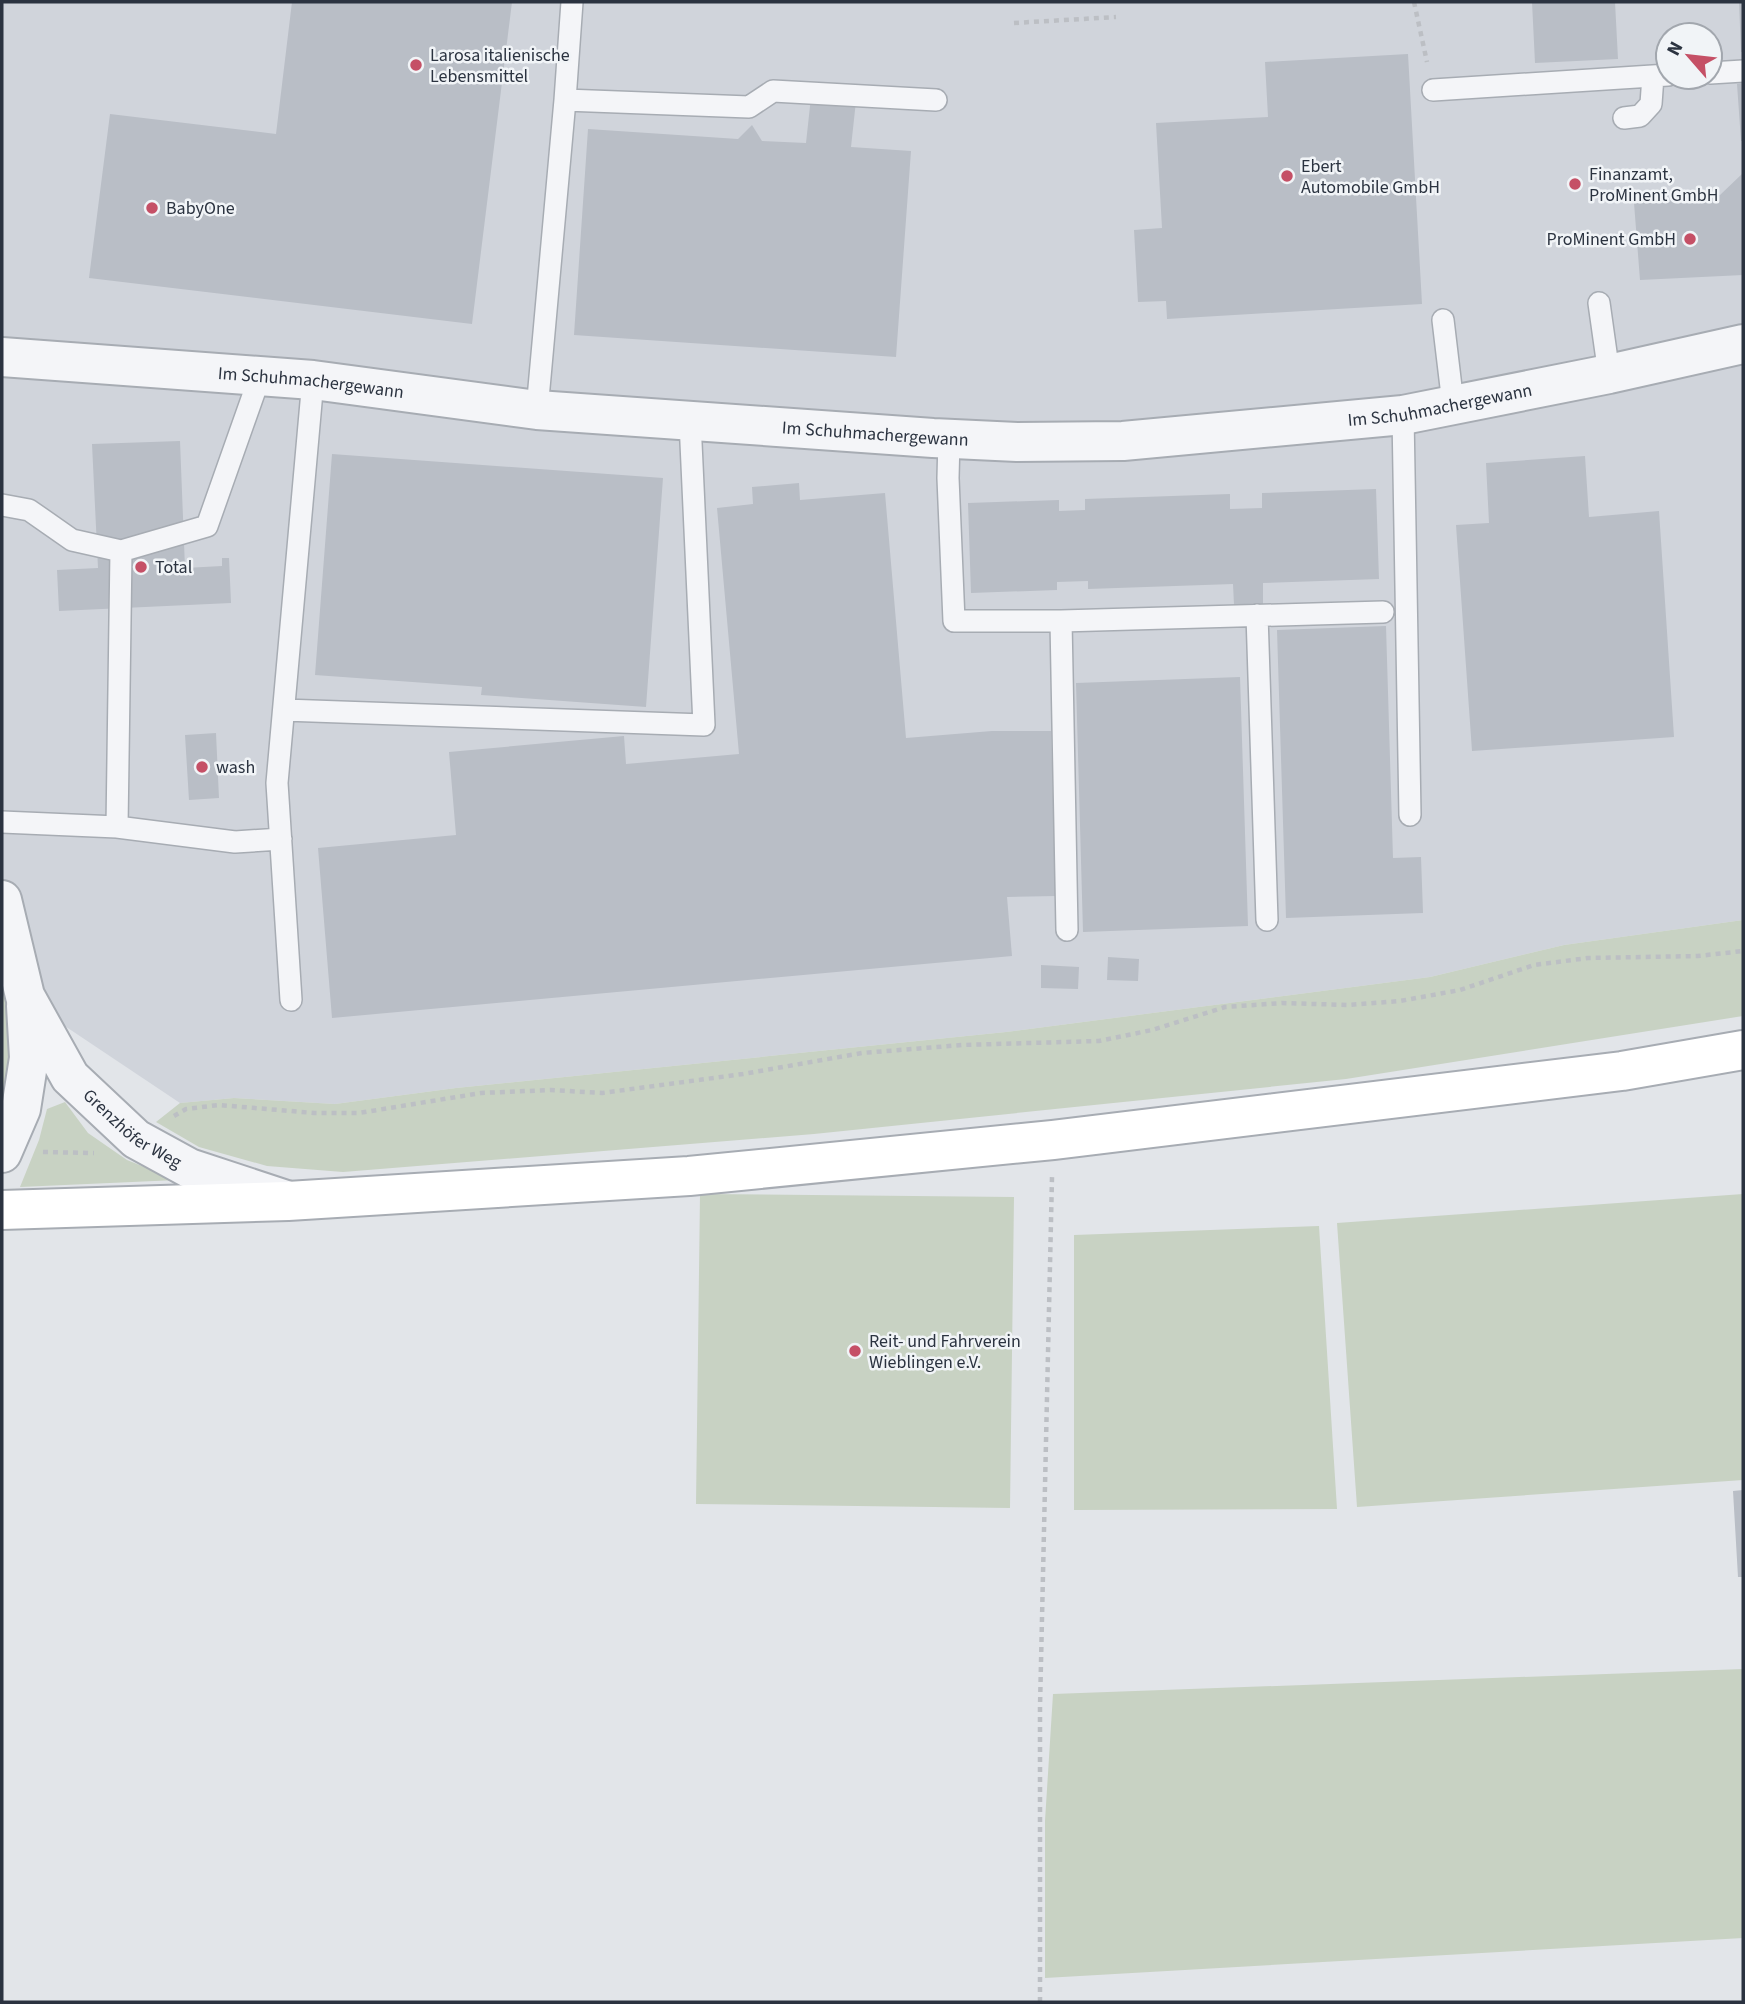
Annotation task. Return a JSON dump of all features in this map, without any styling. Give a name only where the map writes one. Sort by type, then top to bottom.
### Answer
[{"type":"main road","points":[[2,1210],[288,1201],[689,1176],[1053,1140],[1622,1071],[1743,1050]]},
{"type":"street","name":"Im Schuhmachergewann","points":[[2,357],[313,380],[537,410],[1017,442],[1124,441],[1403,415],[1743,344]]},
{"type":"street","name":"Grenzhöfer Weg","points":[[2,900],[25,996],[29,1058],[21,1109],[2,1152]]},
{"type":"street","name":"Grenzhöfer Weg","points":[[25,996],[70,1077],[136,1139],[189,1168],[288,1201]]},
{"type":"lane","points":[[537,410],[572,2]]},
{"type":"lane","points":[[1724,72],[1743,71]]},
{"type":"lane","points":[[1433,90],[1654,76]]},
{"type":"lane","points":[[565,100],[749,107],[774,91],[936,100]]},
{"type":"lane","points":[[1624,118],[1640,116],[1651,104],[1655,91]]},
{"type":"lane","points":[[1599,303],[1609,374]]},
{"type":"lane","points":[[1443,320],[1453,404]]},
{"type":"lane","points":[[2,505],[29,510],[72,540],[121,551],[207,526],[260,376]]},
{"type":"lane","points":[[291,1000],[277,783],[313,380]]},
{"type":"lane","points":[[1403,415],[1410,815]]},
{"type":"lane","points":[[284,710],[704,725],[690,421]]},
{"type":"lane","points":[[949,439],[954,621],[1061,621],[1383,612]]},
{"type":"lane","points":[[117,827],[121,551]]},
{"type":"lane","points":[[1256,615],[1267,920]]},
{"type":"lane","points":[[1061,621],[1067,930]]},
{"type":"lane","points":[[2,822],[117,827],[235,842],[281,839]]},
{"type":"path","points":[[1414,2],[1433,90]]},
{"type":"path","points":[[1014,23],[1116,17]]},
{"type":"path","points":[[2,1152],[85,1154],[112,1150],[186,1109],[219,1105],[314,1113],[359,1113],[481,1093],[551,1090],[602,1093],[743,1074],[862,1054],[962,1045],[1099,1041],[1152,1030],[1224,1007],[1400,1001],[1461,990],[1534,965],[1588,958],[1699,956],[1743,951]]},
{"type":"path","points":[[1040,2002],[1040,1707],[1053,1140]]},
{"type":"shaded area","points":[[2,2],[1743,2],[1743,920],[1564,945],[1430,977],[1006,1032],[456,1088],[335,1104],[234,1098],[180,1103],[2,984]]},
{"type":"green space","points":[[1743,920],[1743,1016],[1346,1079],[814,1134],[343,1172],[267,1166],[199,1147],[156,1122],[180,1103],[234,1098],[335,1104],[456,1088],[1006,1032],[1430,977],[1564,945]]},
{"type":"green space","points":[[2,923],[5,932],[12,1089],[2,1120]]},
{"type":"green space","points":[[65,1102],[88,1133],[127,1160],[177,1180],[20,1187],[39,1140],[47,1109]]},
{"type":"green space","name":"Reit- und Fahrverein Wieblingen e.V.","points":[[700,1194],[1014,1197],[1010,1508],[696,1504]]},
{"type":"green space","points":[[1743,1194],[1743,1480],[1357,1507],[1337,1223]]},
{"type":"green space","points":[[1319,1226],[1337,1509],[1074,1510],[1074,1235]]},
{"type":"green space","points":[[1743,1669],[1743,1938],[1045,1978],[1045,1821],[1053,1694]]},
{"type":"building","points":[[292,2],[512,2],[472,324],[89,278],[110,114],[276,134]]},
{"type":"building","points":[[1532,2],[1615,2],[1618,59],[1535,63]]},
{"type":"building","points":[[1739,2],[1743,2],[1743,52],[1741,52]]},
{"type":"building","name":"Ebert Automobile GmbH","points":[[1408,54],[1422,304],[1167,319],[1166,301],[1138,302],[1134,230],[1162,228],[1156,123],[1268,117],[1265,62]]},
{"type":"building","points":[[1743,83],[1743,141],[1741,141],[1737,84]]},
{"type":"building","points":[[811,97],[856,101],[851,147],[911,151],[896,357],[574,335],[588,129],[738,139],[752,125],[762,141],[806,143]]},
{"type":"building","name":"ProMinent GmbH","points":[[1743,173],[1743,275],[1640,280],[1634,203],[1720,195]]},
{"type":"building","points":[[180,441],[185,568],[222,566],[222,558],[229,558],[231,603],[59,611],[57,570],[98,568],[92,444]]},
{"type":"building","points":[[332,454],[663,478],[646,707],[481,695],[482,687],[315,675]]},
{"type":"building","points":[[1585,456],[1589,517],[1659,511],[1674,737],[1472,751],[1456,525],[1489,523],[1486,463]]},
{"type":"building","points":[[799,483],[800,500],[885,493],[906,738],[992,731],[1051,731],[1056,896],[1007,897],[1012,956],[332,1018],[318,848],[456,835],[449,752],[624,736],[626,764],[739,754],[717,508],[753,504],[752,487]]},
{"type":"building","points":[[1376,489],[1379,579],[1263,583],[1263,604],[1234,605],[1233,584],[1088,589],[1088,581],[1057,582],[1057,590],[971,593],[968,503],[1059,500],[1059,511],[1085,510],[1085,499],[1230,494],[1230,509],[1262,508],[1262,493]]},
{"type":"building","points":[[1386,626],[1393,858],[1421,857],[1423,913],[1286,918],[1277,630]]},
{"type":"building","points":[[1240,677],[1248,926],[1083,932],[1076,683]]},
{"type":"building","name":"wash","points":[[216,733],[219,798],[189,800],[185,735]]},
{"type":"building","points":[[1108,957],[1139,959],[1138,981],[1107,980]]},
{"type":"building","points":[[1041,965],[1079,967],[1078,989],[1041,988]]},
{"type":"building","points":[[1743,1490],[1743,1577],[1738,1577],[1733,1491]]},
{"type":"place","name":"Larosa italienische Lebensmittel","points":[[416,65]]},
{"type":"place","name":"Ebert Automobile GmbH","points":[[1287,176]]},
{"type":"place","name":"Finanzamt, ProMinent GmbH","points":[[1575,184]]},
{"type":"place","name":"BabyOne","points":[[152,208]]},
{"type":"place","name":"ProMinent GmbH","points":[[1690,239]]},
{"type":"place","name":"Total","points":[[141,567]]},
{"type":"place","name":"wash","points":[[202,767]]},
{"type":"place","name":"Reit- und Fahrverein Wieblingen e.V.","points":[[855,1351]]}]
